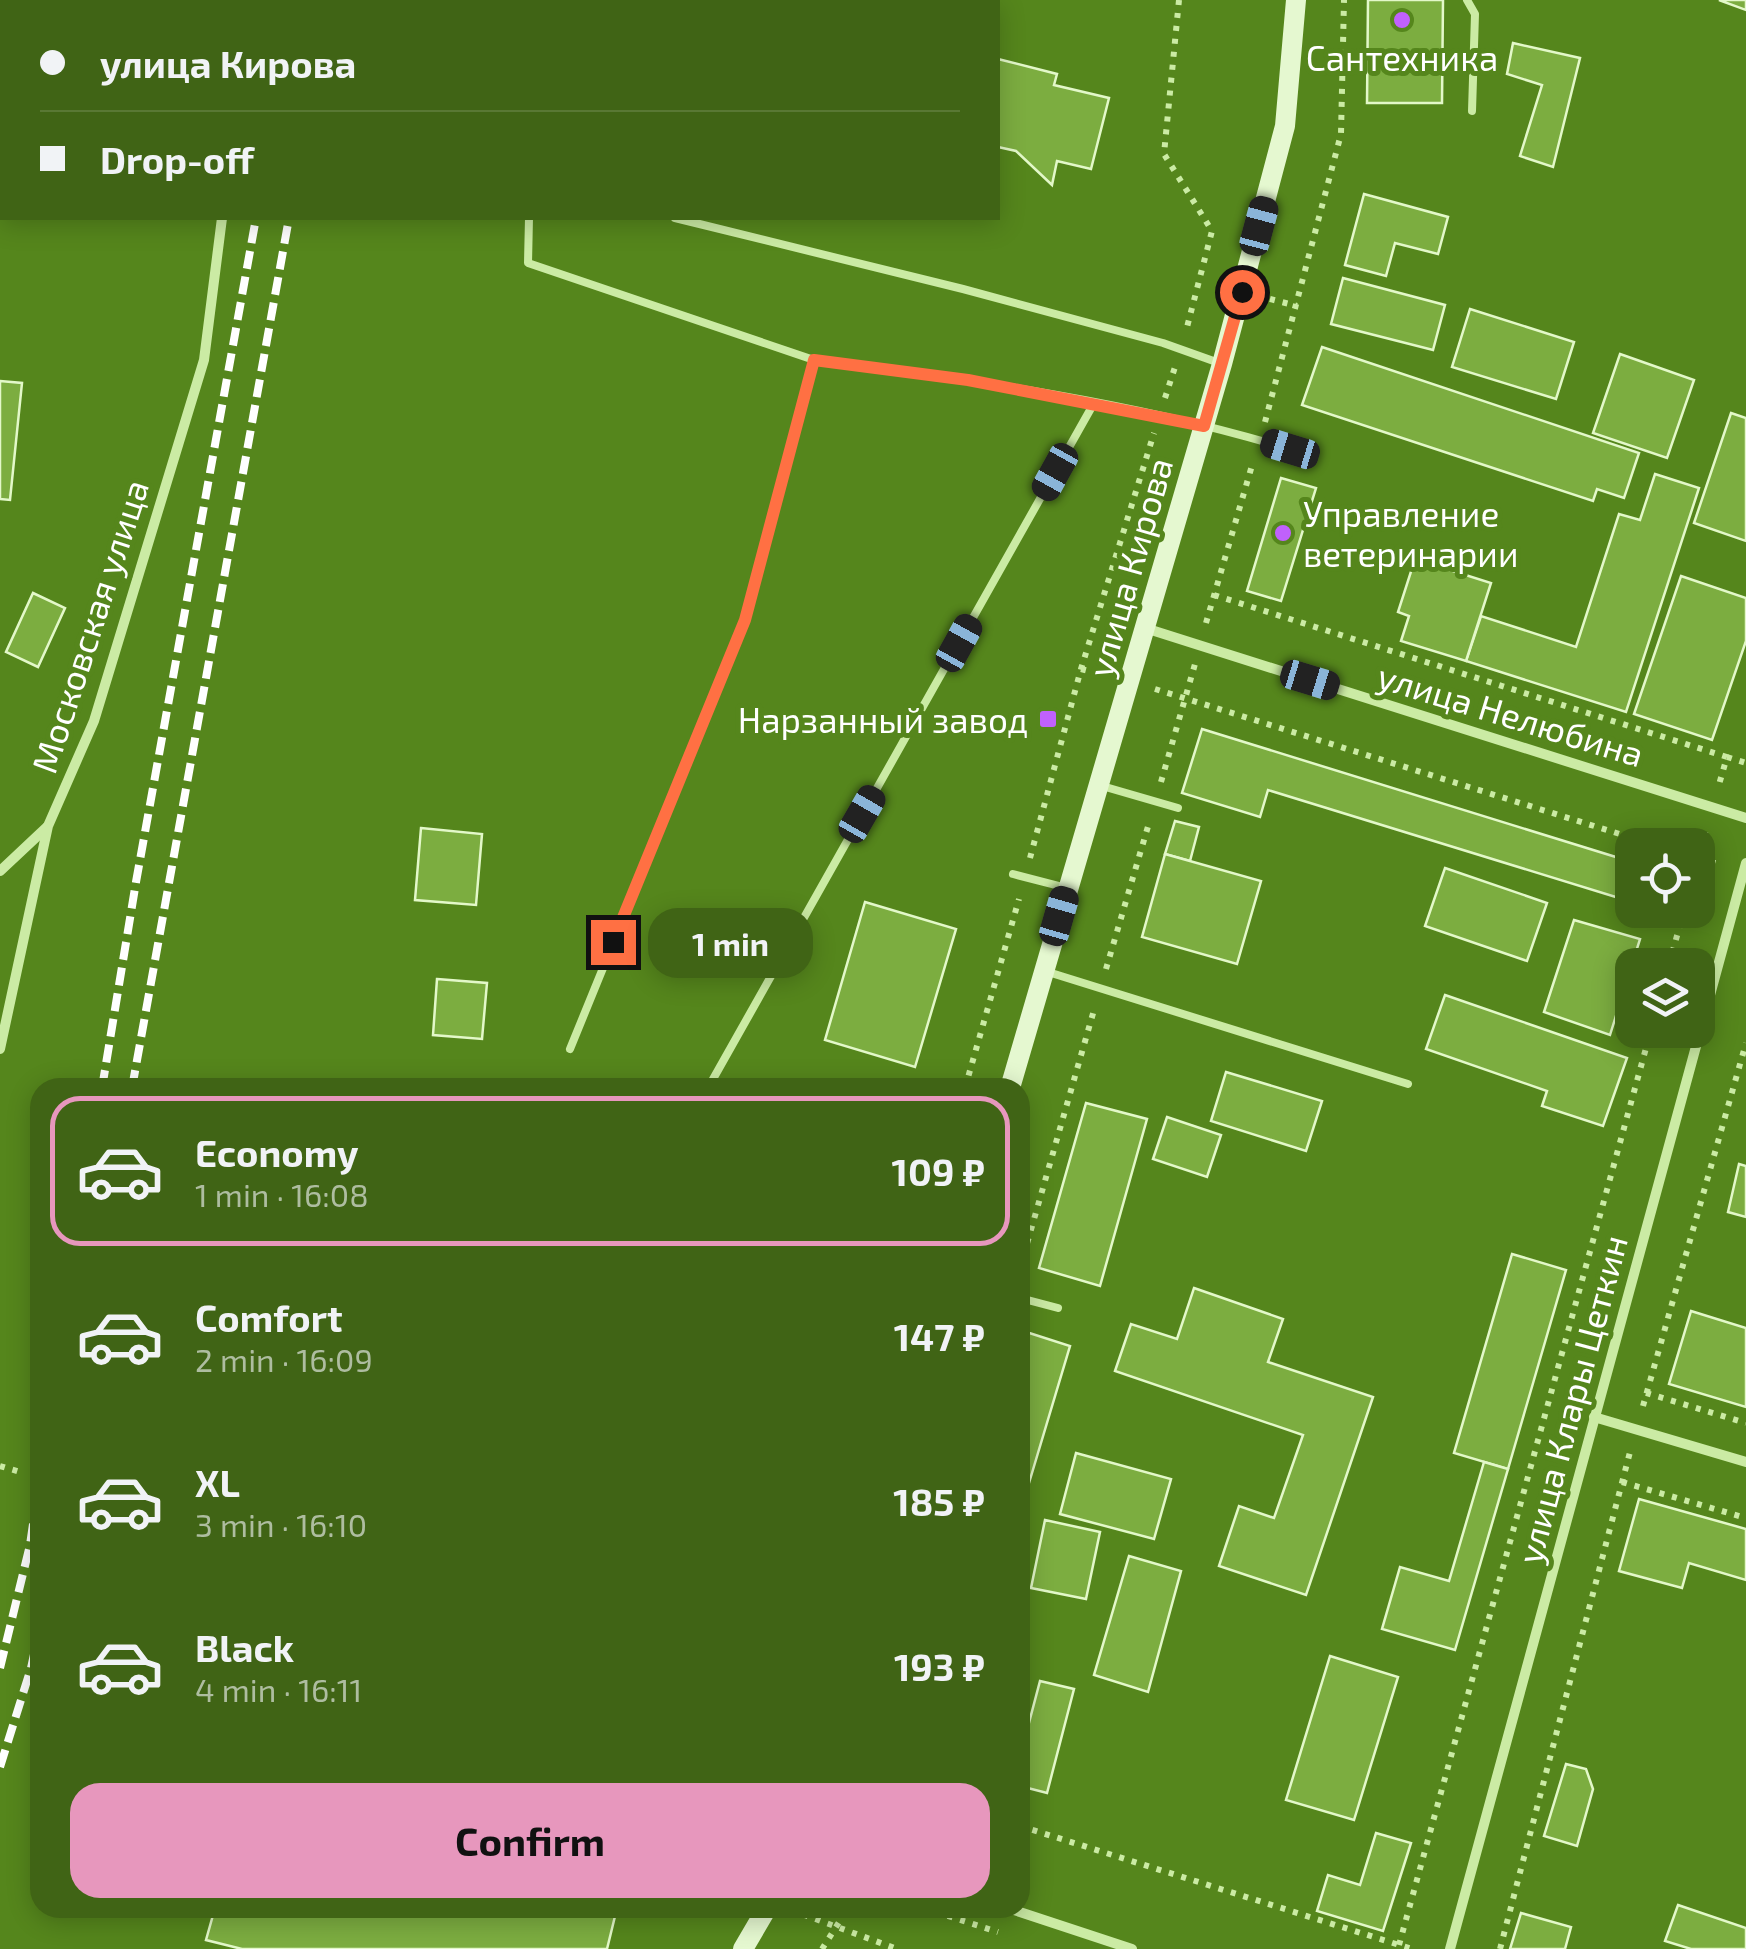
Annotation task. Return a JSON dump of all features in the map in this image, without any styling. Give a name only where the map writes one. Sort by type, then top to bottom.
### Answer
[{"type":"street","name":"улица Кирова","points":[[1013,1078],[1222,364],[1285,126],[1296,0]]},
{"type":"street","name":"Московская улица","points":[[0,1049],[48,826],[94,721],[204,360],[222,220]]},
{"type":"street","name":"улица Нелюбина","points":[[1145,628],[1746,818]]},
{"type":"street","points":[[0,871],[48,826]]},
{"type":"street","name":"улица Клары Цеткин","points":[[1450,1949],[1746,864]]},
{"type":"street","points":[[1594,1416],[1746,1462]]},
{"type":"street","points":[[1030,1915],[1132,1949]]},
{"type":"street","points":[[743,1949],[761,1918]]},
{"type":"lane","points":[[1466,0],[1475,14],[1472,111]]},
{"type":"lane","points":[[529,220],[528,263],[814,360],[968,380],[1094,403],[1290,449]]},
{"type":"lane","points":[[683,220],[963,289],[1222,364]]},
{"type":"lane","points":[[570,1049],[745,620],[814,360]]},
{"type":"lane","points":[[714,1078],[1094,403]]},
{"type":"lane","points":[[1098,785],[1178,808]]},
{"type":"lane","points":[[1013,874],[1067,888]]},
{"type":"lane","points":[[1043,970],[1408,1084]]},
{"type":"lane","points":[[1030,1301],[1058,1308]]},
{"type":"path","points":[[968,1078],[1082,669],[1180,352],[1212,231],[1164,154],[1179,0]]},
{"type":"path","points":[[1214,595],[1746,763]]},
{"type":"path","points":[[1082,669],[1615,833]]},
{"type":"path","points":[[1706,828],[1727,757]]},
{"type":"path","points":[[1500,1949],[1636,1429],[1746,1043]]},
{"type":"path","points":[[1400,1945],[1646,1048]]},
{"type":"path","points":[[1646,1394],[1746,1424]]},
{"type":"path","points":[[0,1466],[20,1472]]},
{"type":"path","points":[[1622,1482],[1746,1518]]},
{"type":"path","points":[[1030,1829],[1412,1949]]},
{"type":"path","points":[[812,1918],[897,1949]]},
{"type":"path","points":[[822,1949],[842,1918]]},
{"type":"path","points":[[954,1918],[1014,1937]]},
{"type":"building","points":[[1368,0],[1443,0],[1442,103],[1367,103]]},
{"type":"building","points":[[1719,0],[1746,0],[1746,10]]},
{"type":"building","points":[[1513,43],[1580,58],[1553,167],[1520,156],[1542,85],[1507,74]]},
{"type":"building","points":[[1000,60],[1057,74],[1054,85],[1109,98],[1091,169],[1057,161],[1052,185],[1016,151],[1000,147]]},
{"type":"building","points":[[1364,194],[1448,217],[1438,254],[1395,243],[1386,276],[1345,265]]},
{"type":"building","points":[[1343,278],[1445,305],[1433,350],[1331,324]]},
{"type":"building","points":[[1470,309],[1574,342],[1556,399],[1452,367]]},
{"type":"building","points":[[1322,347],[1639,453],[1624,498],[1597,489],[1593,501],[1302,405]]},
{"type":"building","points":[[1620,354],[1694,380],[1667,458],[1593,433]]},
{"type":"building","points":[[0,381],[22,383],[10,500],[0,499]]},
{"type":"building","points":[[1731,413],[1746,418],[1746,541],[1694,523]]},
{"type":"building","points":[[1655,474],[1699,488],[1626,712],[1466,661],[1481,616],[1576,647],[1619,514],[1640,520]]},
{"type":"building","points":[[1281,478],[1316,488],[1281,601],[1247,591]]},
{"type":"building","points":[[1415,559],[1491,583],[1466,661],[1401,641],[1409,616],[1398,612]]},
{"type":"building","points":[[1681,576],[1746,598],[1746,641],[1712,740],[1634,714]]},
{"type":"building","points":[[33,593],[65,608],[38,667],[6,652]]},
{"type":"building","points":[[1202,729],[1615,857],[1615,897],[1268,790],[1260,817],[1182,793]]},
{"type":"building","points":[[1175,821],[1199,827],[1190,861],[1165,854]]},
{"type":"building","points":[[421,828],[482,834],[476,905],[415,900]]},
{"type":"building","points":[[1165,854],[1261,881],[1237,964],[1142,937]]},
{"type":"building","points":[[1445,868],[1547,903],[1527,961],[1425,926]]},
{"type":"building","points":[[865,902],[956,929],[915,1067],[825,1040]]},
{"type":"building","points":[[1574,920],[1640,939],[1637,948],[1615,948],[1615,1019],[1610,1035],[1544,1012]]},
{"type":"building","points":[[437,979],[487,983],[482,1039],[433,1035]]},
{"type":"building","points":[[1445,995],[1627,1058],[1603,1126],[1542,1106],[1547,1091],[1426,1049]]},
{"type":"building","points":[[1226,1072],[1322,1101],[1306,1151],[1211,1121]]},
{"type":"building","points":[[1086,1103],[1147,1119],[1100,1286],[1039,1268]]},
{"type":"building","points":[[1167,1117],[1221,1135],[1207,1177],[1153,1159]]},
{"type":"building","points":[[1739,1164],[1746,1166],[1746,1217],[1728,1212]]},
{"type":"building","points":[[1512,1254],[1566,1270],[1508,1469],[1454,1453]]},
{"type":"building","points":[[1194,1288],[1283,1319],[1268,1362],[1373,1397],[1306,1595],[1219,1566],[1239,1506],[1274,1518],[1303,1435],[1115,1371],[1131,1324],[1177,1339]]},
{"type":"building","points":[[1691,1311],[1746,1328],[1746,1407],[1669,1384]]},
{"type":"building","points":[[1030,1333],[1070,1346],[1030,1480]]},
{"type":"building","points":[[1076,1453],[1171,1479],[1154,1539],[1060,1514]]},
{"type":"building","points":[[1484,1462],[1508,1469],[1455,1650],[1382,1629],[1400,1567],[1449,1581]]},
{"type":"building","points":[[1639,1499],[1746,1529],[1746,1580],[1689,1563],[1682,1588],[1619,1571]]},
{"type":"building","points":[[1045,1520],[1100,1532],[1086,1599],[1031,1588]]},
{"type":"building","points":[[1129,1556],[1181,1571],[1148,1692],[1094,1675]]},
{"type":"building","points":[[1330,1656],[1398,1677],[1354,1820],[1286,1800]]},
{"type":"building","points":[[1040,1681],[1074,1689],[1047,1793],[1030,1789],[1030,1719]]},
{"type":"building","points":[[1566,1764],[1586,1769],[1593,1789],[1577,1846],[1544,1836]]},
{"type":"building","points":[[1376,1833],[1411,1843],[1383,1931],[1317,1911],[1328,1875],[1360,1885]]},
{"type":"building","points":[[1678,1905],[1746,1928],[1746,1949],[1691,1949],[1665,1941]]},
{"type":"building","points":[[1521,1913],[1571,1927],[1565,1949],[1510,1949]]},
{"type":"building","points":[[212,1918],[615,1918],[607,1949],[242,1949],[206,1940]]},
{"type":"railway","points":[[104,1078],[256,220]]},
{"type":"railway","points":[[134,1078],[289,220]]},
{"type":"railway","points":[[0,1668],[30,1545]]},
{"type":"railway","points":[[0,1767],[30,1671]]},
{"type":"place","name":"Сантехника","points":[[1402,20]]},
{"type":"place","name":"Управление ветеринарии","points":[[1283,533]]},
{"type":"place","name":"Нарзанный завод","points":[[1048,719]]},
{"type":"route","points":[[613,942],[745,620],[814,360],[968,380],[1204,426],[1242,292]]}]
